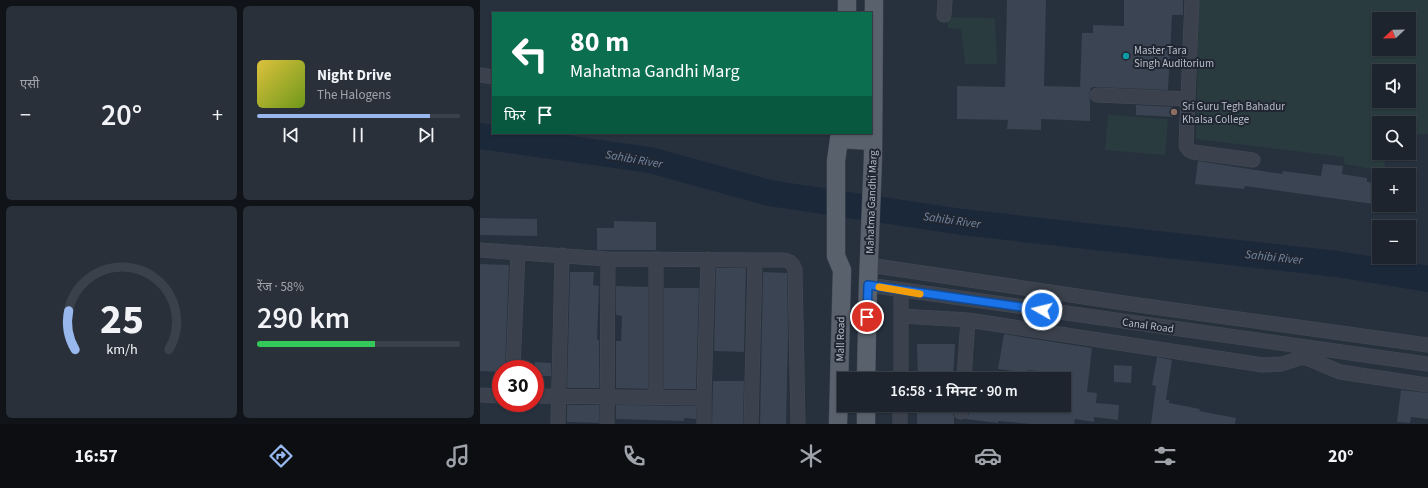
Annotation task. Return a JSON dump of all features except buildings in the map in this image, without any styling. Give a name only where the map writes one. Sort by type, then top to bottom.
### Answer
[{"type":"main road","points":[[847,0],[847,12]]},
{"type":"main road","name":"Mahatma Gandhi Marg","points":[[866,372],[873,149],[874,0]]},
{"type":"main road","points":[[839,136],[873,149]]},
{"type":"main road","name":"Mall Road","points":[[838,424],[842,270],[836,256],[836,161],[839,136]]},
{"type":"main road","points":[[866,412],[866,424]]},
{"type":"street","points":[[944,0],[944,15]]},
{"type":"street","points":[[1192,0],[1186,146],[1193,152],[1253,160]]},
{"type":"street","points":[[480,75],[492,77]]},
{"type":"street","points":[[1096,95],[1188,99]]},
{"type":"street","points":[[480,250],[608,258],[789,261],[796,270],[798,424]]},
{"type":"street","points":[[513,360],[518,252]]},
{"type":"street","points":[[558,424],[562,255]]},
{"type":"street","points":[[607,424],[608,258]]},
{"type":"street","points":[[656,259],[656,397]]},
{"type":"street","points":[[704,424],[708,259]]},
{"type":"street","points":[[869,259],[1124,303],[1428,345]]},
{"type":"street","points":[[751,424],[754,260]]},
{"type":"street","name":"Canal Road","points":[[868,285],[1307,353],[1428,364]]},
{"type":"street","points":[[901,291],[901,372]]},
{"type":"street","points":[[901,316],[968,320],[1263,365],[1282,364],[1300,358],[1307,353],[1340,372],[1428,385]]},
{"type":"street","points":[[964,372],[968,320]]},
{"type":"street","points":[[480,395],[492,396]]},
{"type":"street","points":[[544,396],[704,398]]},
{"type":"street","points":[[900,412],[900,424]]},
{"type":"shaded area","points":[[1199,0],[1428,0],[1428,134],[1416,134],[1416,116],[1372,116],[1372,160],[1385,160],[1384,168],[1372,169],[1344,164],[1344,157],[1196,139]]},
{"type":"shaded area","points":[[948,17],[995,18],[997,64],[965,64],[961,29],[948,28]]},
{"type":"shaded area","points":[[1108,115],[1168,119],[1165,155],[1105,150]]},
{"type":"waterway","name":"Sahibi River","points":[[480,136],[650,160],[769,193],[962,222],[1337,264],[1428,279]]},
{"type":"slow traffic","points":[[879,287],[920,294]]},
{"type":"place","name":"Master Tara Singh Auditorium","points":[[1126,56]]},
{"type":"place","name":"Sri Guru Tegh Bahadur Khalsa College","points":[[1174,112]]},
{"type":"route","points":[[867,317],[868,285],[901,291],[1042,310]]}]
